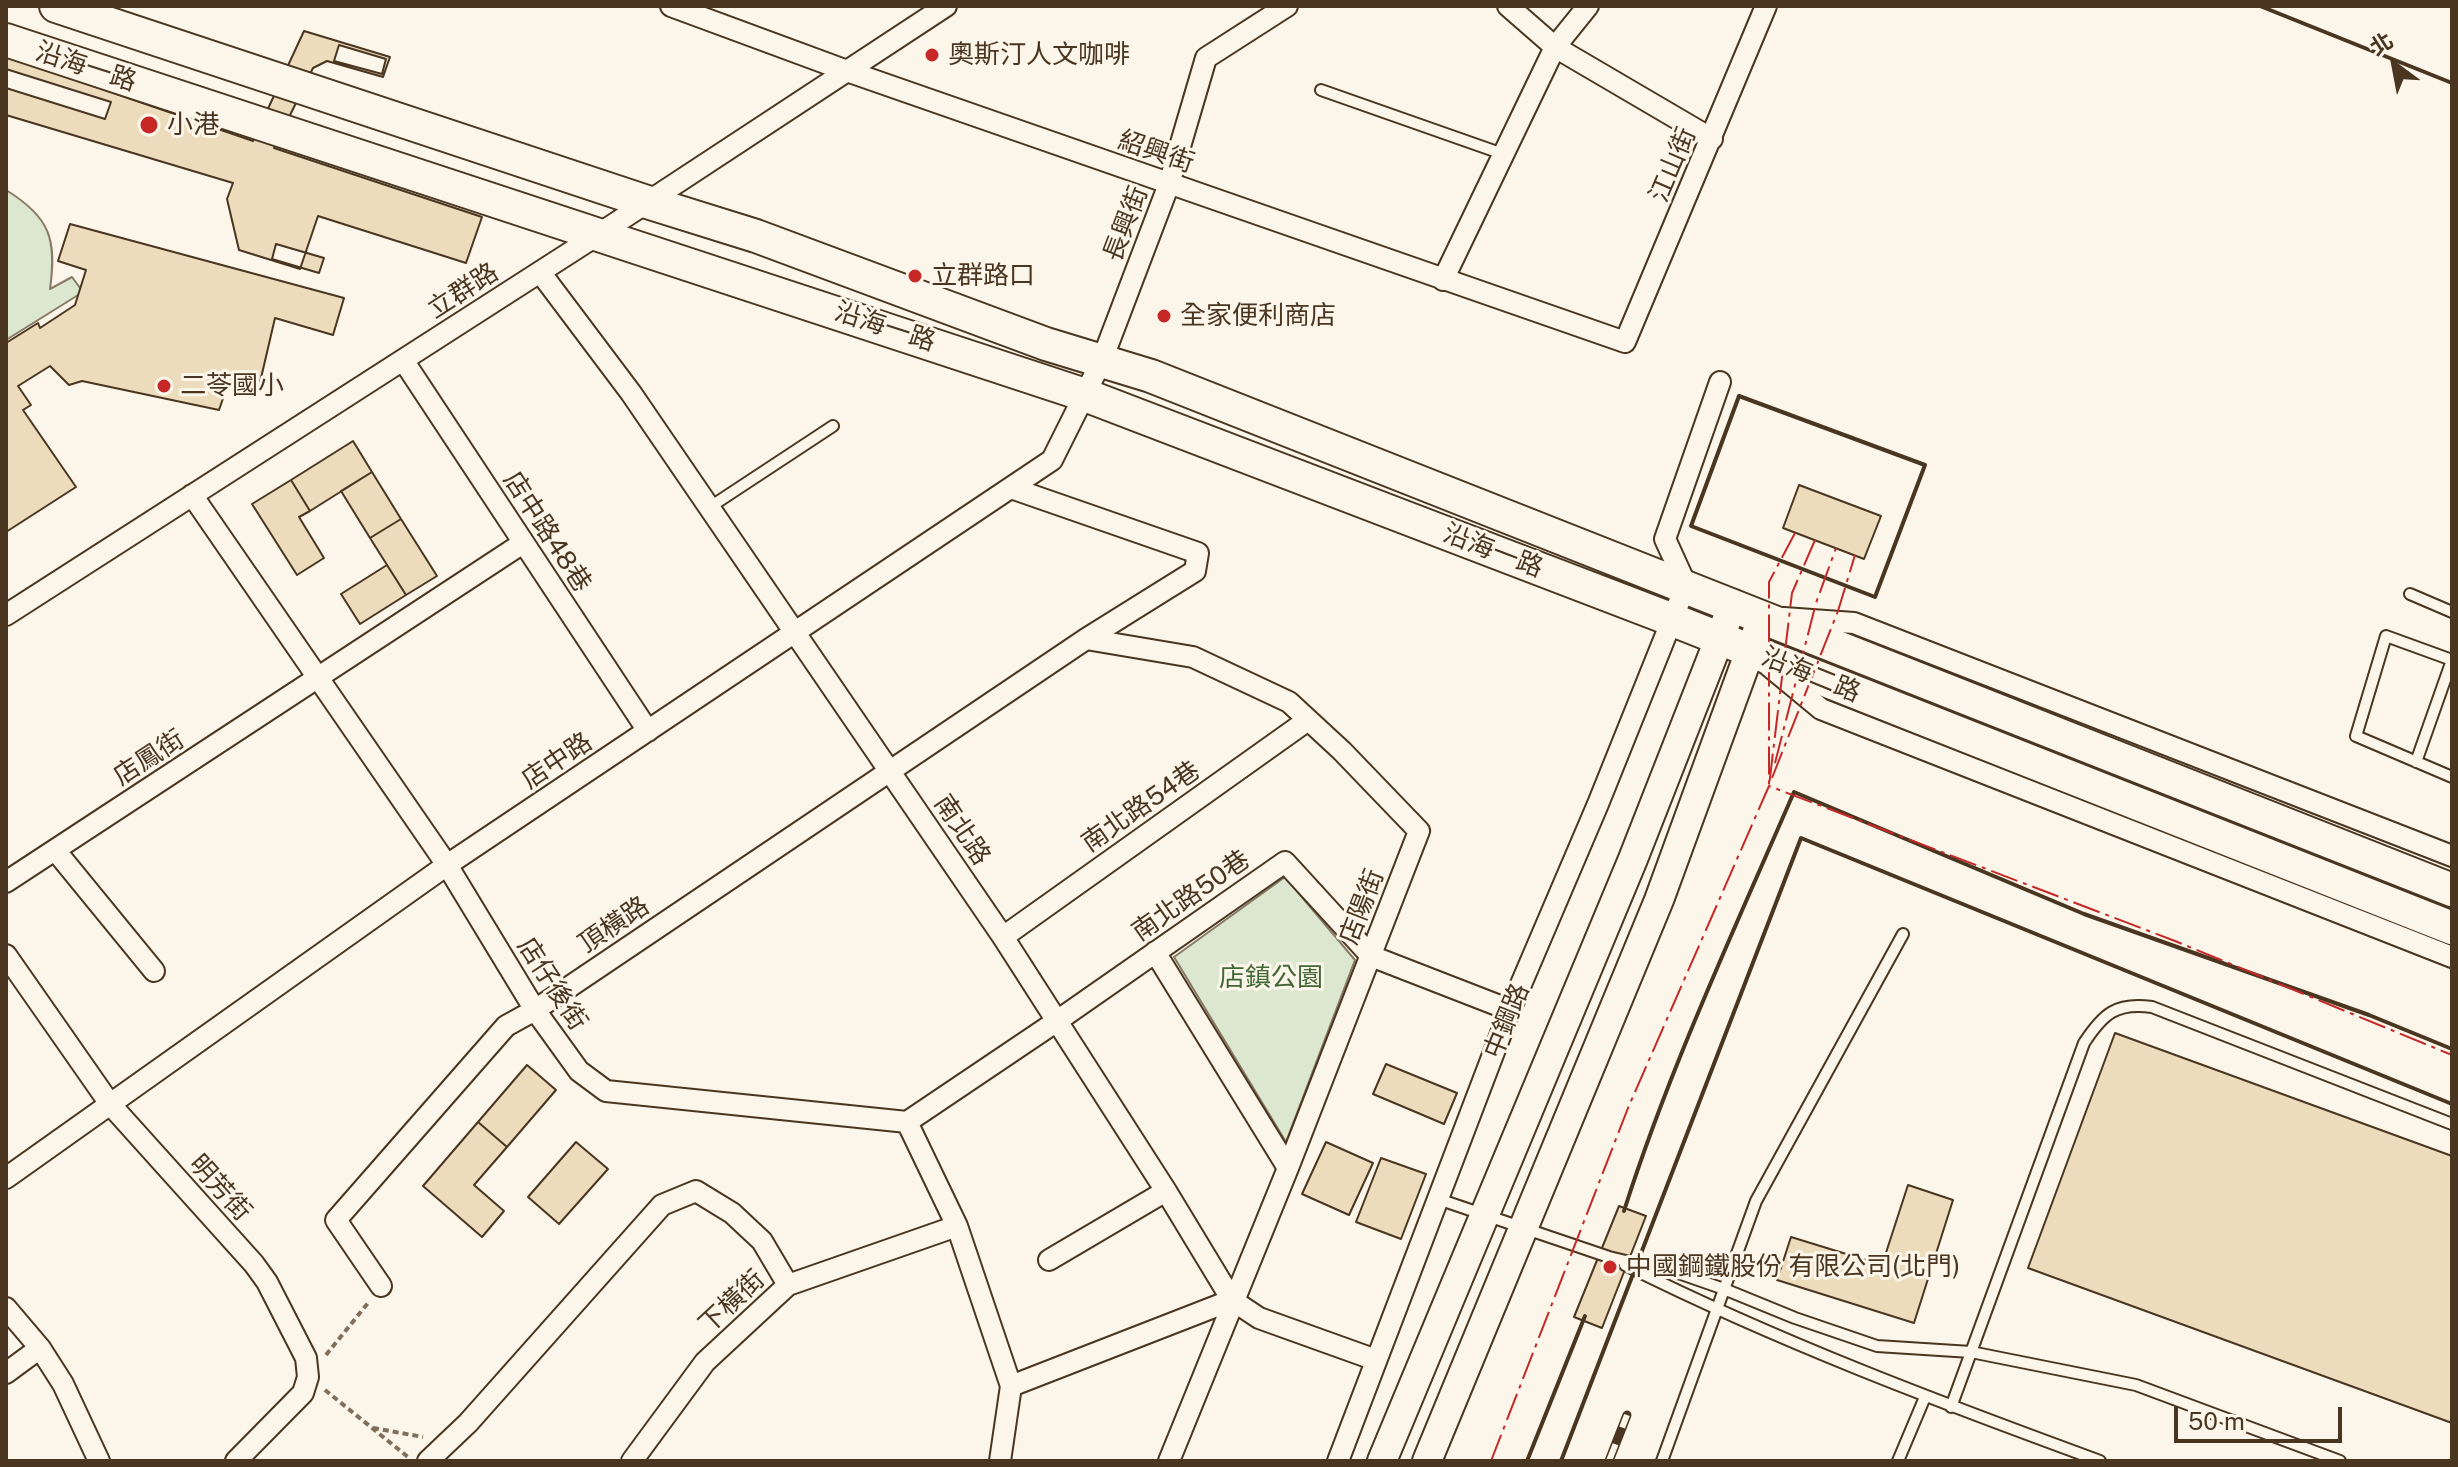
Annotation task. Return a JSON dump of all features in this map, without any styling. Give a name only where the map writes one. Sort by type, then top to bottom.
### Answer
[{"type":"main road","name":"沿海一路","points":[[56,6],[756,236],[1046,344],[1151,376],[1762,616]]},
{"type":"main road","name":"沿海一路","points":[[6,40],[1085,395],[1751,651]]},
{"type":"main road","name":"沿海二路","points":[[1762,616],[2452,890]]},
{"type":"main road","name":"沿海二路","points":[[1751,651],[2452,928]]},
{"type":"street","name":"紹興街","points":[[671,6],[847,71],[1625,342]]},
{"type":"street","name":"立群路","points":[[6,615],[599,234],[946,6]]},
{"type":"street","name":"長興街","points":[[1102,360],[1169,184],[1206,58],[1287,6]]},
{"type":"street","points":[[1508,6],[1555,47],[1712,139]]},
{"type":"street","points":[[1443,280],[1555,47],[1588,6]]},
{"type":"street","name":"江山街","points":[[1625,342],[1766,6]]},
{"type":"street","name":"南北路","points":[[540,272],[631,393],[1003,937],[1232,1300],[1259,1318],[1376,1360]]},
{"type":"street","name":"店中路48巷","points":[[403,360],[648,731]]},
{"type":"street","name":"店中路","points":[[6,1178],[447,865],[1052,460],[1102,360]]},
{"type":"street","points":[[1686,585],[1665,539],[1720,382]]},
{"type":"street","name":"頂橫路","points":[[381,1286],[336,1220],[506,1026],[535,1010],[1086,639],[1195,571],[1198,553],[1011,488]]},
{"type":"street","name":"店仔後街","points":[[192,495],[447,865],[535,1010],[579,1071],[606,1091],[907,1122]]},
{"type":"street","name":"店鳳街","points":[[6,882],[523,543]]},
{"type":"street","name":"中鋼路","points":[[1338,1461],[1510,1010],[1598,804],[1686,585]]},
{"type":"street","name":"中鋼路","points":[[1382,1461],[1633,859],[1733,604]]},
{"type":"street","points":[[1427,1461],[1659,900],[1762,616]]},
{"type":"street","name":"沿海二路","points":[[1762,616],[1854,623],[2452,856]]},
{"type":"street","name":"店陽街","points":[[1086,639],[1193,657],[1289,702],[1342,751],[1419,831],[1288,1168],[1169,1461]]},
{"type":"street","name":"沿海二路","points":[[1751,651],[1821,709],[2452,957]]},
{"type":"street","name":"南北路54巷","points":[[1003,937],[1308,720]]},
{"type":"street","points":[[55,850],[154,971]]},
{"type":"street","name":"南北路50巷","points":[[1057,1021],[1285,862],[1371,956],[1510,1010]]},
{"type":"street","points":[[1155,952],[1288,1168]]},
{"type":"street","name":"明芳街","points":[[6,955],[110,1104],[267,1282],[306,1358],[308,1377]]},
{"type":"street","points":[[1000,1461],[1011,1386],[957,1226],[907,1122],[1057,1021]]},
{"type":"street","points":[[428,1461],[662,1205],[696,1191],[732,1213],[762,1241],[788,1285]]},
{"type":"street","points":[[1049,1260],[1166,1191]]},
{"type":"street","name":"下橫街","points":[[632,1461],[705,1362],[788,1285],[957,1226]]},
{"type":"street","points":[[1011,1386],[1232,1300]]},
{"type":"street","points":[[6,1308],[40,1348],[63,1384],[99,1461]]},
{"type":"street","points":[[6,1373],[40,1348]]},
{"type":"street","points":[[236,1461],[303,1393],[308,1377]]},
{"type":"lane","points":[[1321,90],[1503,154]]},
{"type":"lane","points":[[710,507],[833,426]]},
{"type":"lane","points":[[2410,594],[2452,612]]},
{"type":"lane","points":[[2416,762],[2452,660],[2386,636],[2356,736],[2416,762],[2452,777]]},
{"type":"lane","points":[[1662,1461],[1756,1201],[1903,934]]},
{"type":"lane","points":[[1951,1407],[2084,1043],[2097,1024],[2113,1010],[2132,1004],[2152,1007],[2452,1124]]},
{"type":"lane","points":[[1438,1199],[1609,1257],[1681,1274],[1877,1346],[1971,1352],[2136,1385],[2340,1461]]},
{"type":"lane","points":[[1609,1257],[1717,1311],[1925,1397],[2100,1461]]},
{"type":"lane","points":[[1898,1461],[1925,1397]]},
{"type":"path","points":[[381,1286],[308,1377],[413,1461]]},
{"type":"path","points":[[371,1427],[449,1440]]},
{"type":"green space","points":[[6,190],[32,210],[47,231],[52,256],[50,289],[72,277],[83,292],[6,340]]},
{"type":"green space","name":"店鎮公園","points":[[1285,877],[1355,960],[1286,1142],[1174,957]]},
{"type":"building","points":[[304,31],[390,57],[383,77],[327,61],[313,68],[274,148],[482,217],[466,263],[318,216],[300,269],[239,250],[227,199],[233,183],[6,115],[6,56],[253,141]]},
{"type":"building","points":[[339,45],[386,59],[382,74],[334,61]]},
{"type":"building","points":[[6,69],[111,102],[105,119],[6,88]]},
{"type":"building","points":[[70,224],[344,298],[333,335],[275,318],[258,391],[229,381],[219,410],[82,381],[69,385],[50,366],[18,386],[31,405],[23,410],[76,487],[6,532],[6,343],[38,323],[40,328],[75,305],[86,270],[58,261]]},
{"type":"building","points":[[276,244],[324,258],[319,273],[272,259]]},
{"type":"building","points":[[353,441],[372,472],[310,511],[291,480]]},
{"type":"building","points":[[372,472],[401,519],[370,538],[341,491]]},
{"type":"building","points":[[291,480],[310,511],[299,517],[324,558],[297,575],[252,504]]},
{"type":"building","points":[[1799,485],[1881,516],[1864,559],[1783,528]]},
{"type":"building","points":[[401,519],[437,576],[406,595],[370,538]]},
{"type":"building","points":[[387,565],[406,595],[360,624],[341,594]]},
{"type":"building","points":[[2115,1033],[2452,1156],[2452,1423],[2028,1268]]},
{"type":"building","points":[[1386,1064],[1457,1093],[1444,1124],[1373,1094]]},
{"type":"building","points":[[527,1065],[556,1090],[507,1147],[478,1122]]},
{"type":"building","points":[[478,1122],[507,1147],[474,1185],[504,1211],[482,1237],[423,1186]]},
{"type":"building","points":[[576,1142],[608,1169],[559,1224],[528,1197]]},
{"type":"building","points":[[1326,1142],[1373,1163],[1349,1215],[1302,1194]]},
{"type":"building","points":[[1381,1158],[1426,1174],[1401,1239],[1356,1222]]},
{"type":"building","points":[[1908,1185],[1953,1200],[1914,1323],[1777,1280],[1791,1237],[1882,1265]]},
{"type":"building","name":"中國鋼鐵股份 有限公司(北門)","points":[[1619,1206],[1646,1216],[1602,1328],[1574,1317]]},
{"type":"railway","points":[[1609,1461],[1627,1415]]},
{"type":"wall","points":[[2260,6],[2452,83]]},
{"type":"wall","points":[[1739,396],[1925,465],[1875,597],[1691,526],[1739,396]]},
{"type":"wall","points":[[1624,1211],[1682,1052],[1794,792],[2084,914],[2369,1015],[2452,1049]]},
{"type":"wall","points":[[1561,1461],[1801,838],[2452,1104]]},
{"type":"wall","points":[[1527,1461],[1585,1316]]},
{"type":"power","points":[[1795,533],[1769,582],[1769,786],[1792,593],[1815,540]]},
{"type":"power","points":[[1775,763],[1816,603],[1836,548]]},
{"type":"power","points":[[1772,778],[1838,611],[1855,555]]},
{"type":"power","points":[[1491,1461],[1628,1108],[1769,786],[2175,941],[2452,1055]]},
{"type":"place","name":"奧斯汀人文咖啡","points":[[932,55]]},
{"type":"place","name":"小港","points":[[149,125]]},
{"type":"place","name":"立群路口","points":[[915,276]]},
{"type":"place","name":"全家便利商店","points":[[1164,316]]},
{"type":"place","name":"二苓國小","points":[[164,386]]},
{"type":"place","name":"中國鋼鐵股份 有限公司(北門)","points":[[1610,1267]]}]
